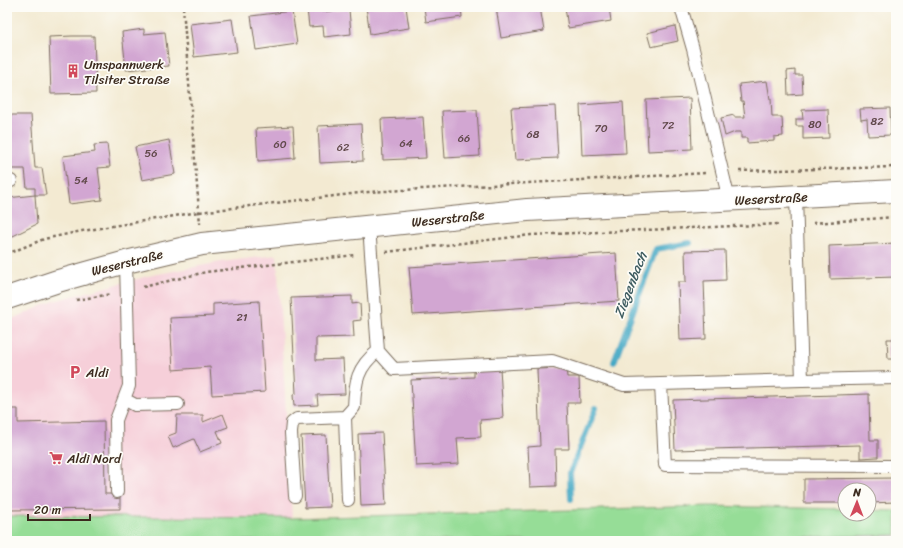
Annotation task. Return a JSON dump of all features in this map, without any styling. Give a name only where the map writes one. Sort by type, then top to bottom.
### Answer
[{"type":"street","name":"Weserstraße","points":[[7,298],[58,280],[202,244],[527,210],[796,197],[896,190]]},
{"type":"lane","points":[[681,7],[729,200]]},
{"type":"lane","points":[[796,197],[802,380]]},
{"type":"lane","points":[[369,226],[378,351],[394,369],[552,361],[624,385],[896,378]]},
{"type":"lane","points":[[117,492],[116,420],[129,386],[128,291],[126,262]]},
{"type":"lane","points":[[348,500],[345,417],[354,407],[355,383],[369,357],[378,351]]},
{"type":"lane","points":[[661,384],[665,465],[896,466]]},
{"type":"lane","points":[[124,399],[135,405],[178,404]]},
{"type":"lane","points":[[295,496],[291,433],[292,423],[297,419],[345,417]]},
{"type":"path","points":[[183,7],[202,244]]},
{"type":"path","points":[[7,254],[44,239],[82,231],[199,212],[368,192],[722,172],[896,167]]},
{"type":"path","points":[[75,300],[128,291],[206,272],[531,235],[796,224],[896,217]]},
{"type":"shaded area","points":[[277,255],[292,518],[7,516],[7,321],[54,301],[148,276],[221,262]]},
{"type":"shaded area","points":[[896,535],[896,541],[592,541]]},
{"type":"green space","points":[[709,506],[837,509],[837,522],[877,522],[877,510],[896,511],[896,535],[592,541],[7,540],[7,516],[292,518]]},
{"type":"building","points":[[366,7],[406,7],[409,28],[370,34]]},
{"type":"building","points":[[424,7],[461,7],[462,17],[426,22]]},
{"type":"building","points":[[496,7],[540,7],[544,31],[501,38]]},
{"type":"building","points":[[565,7],[609,7],[611,21],[568,28]]},
{"type":"building","points":[[322,8],[323,12],[349,9],[351,34],[324,37],[323,26],[309,27],[307,9]]},
{"type":"building","points":[[292,11],[297,44],[256,50],[251,16]]},
{"type":"building","points":[[232,19],[237,52],[194,57],[190,24]]},
{"type":"building","points":[[675,26],[678,41],[651,47],[647,33]]},
{"type":"building","points":[[144,29],[144,34],[165,32],[169,66],[126,70],[122,32]]},
{"type":"building","name":"Umspannwerk Tilsiter Straße","points":[[94,36],[96,93],[51,94],[49,37]]},
{"type":"building","points":[[795,70],[795,75],[802,75],[803,94],[788,95],[787,71]]},
{"type":"building","points":[[767,81],[771,99],[772,117],[782,117],[783,136],[774,137],[774,141],[747,143],[747,138],[741,138],[741,132],[735,132],[725,136],[721,118],[734,115],[734,117],[745,117],[739,84]]},
{"type":"building","points":[[690,98],[692,149],[648,151],[646,100]]},
{"type":"building","points":[[623,102],[626,153],[582,155],[580,105]]},
{"type":"building","points":[[555,106],[558,158],[515,160],[511,108]]},
{"type":"building","points":[[890,108],[891,135],[868,136],[867,119],[861,120],[860,109]]},
{"type":"building","points":[[828,109],[829,138],[803,139],[803,126],[796,126],[796,119],[803,119],[802,110]]},
{"type":"building","points":[[477,110],[480,156],[445,158],[442,111]]},
{"type":"building","points":[[7,115],[31,115],[35,168],[42,168],[46,195],[35,195],[35,188],[27,188],[25,169],[7,169]]},
{"type":"building","points":[[423,117],[426,158],[383,160],[381,119]]},
{"type":"building","points":[[361,124],[363,161],[320,163],[318,126]]},
{"type":"building","points":[[293,126],[295,158],[258,161],[256,128]]},
{"type":"building","points":[[169,140],[175,174],[142,180],[135,147]]},
{"type":"building","points":[[107,144],[110,167],[98,168],[102,200],[69,204],[63,156],[95,152],[94,145]]},
{"type":"building","points":[[35,195],[37,224],[7,239],[7,198]]},
{"type":"building","points":[[896,243],[896,277],[830,279],[829,246]]},
{"type":"building","points":[[725,250],[726,280],[704,281],[706,339],[680,340],[678,282],[686,282],[685,251]]},
{"type":"building","points":[[616,253],[619,301],[413,315],[409,267]]},
{"type":"building","points":[[352,296],[352,304],[360,303],[361,320],[353,321],[354,337],[316,338],[316,360],[343,359],[345,394],[317,395],[318,405],[294,406],[293,395],[296,394],[291,298]]},
{"type":"building","points":[[259,301],[265,392],[212,395],[210,367],[173,370],[170,318],[213,316],[213,304]]},
{"type":"building","points":[[887,339],[896,339],[896,359],[888,359]]},
{"type":"building","points":[[500,368],[503,418],[480,420],[481,437],[457,438],[459,464],[416,466],[411,380],[474,377],[474,370]]},
{"type":"building","points":[[566,368],[567,377],[579,377],[580,403],[567,403],[569,449],[555,449],[556,486],[530,487],[528,447],[540,446],[537,369]]},
{"type":"building","points":[[869,394],[870,440],[878,440],[878,457],[860,458],[860,445],[675,450],[673,400]]},
{"type":"building","name":"Aldi Nord","points":[[7,409],[18,409],[18,423],[104,421],[105,494],[120,494],[120,509],[7,510]]},
{"type":"building","points":[[223,414],[228,427],[217,431],[222,443],[200,452],[194,439],[173,448],[168,436],[176,433],[177,415],[203,415],[203,422]]},
{"type":"building","points":[[382,433],[386,505],[361,506],[358,434]]},
{"type":"building","points":[[326,435],[330,507],[305,508],[301,436]]},
{"type":"building","points":[[896,478],[896,502],[877,503],[877,482],[837,482],[837,503],[804,503],[804,479]]},
{"type":"waterway","name":"Ziegenbach","points":[[614,362],[656,249],[690,243]]},
{"type":"waterway","name":"Ziegenbach","points":[[571,499],[570,473],[596,408]]},
{"type":"place","name":"Umspannwerk Tilsiter Straße","points":[[73,71]]},
{"type":"place","name":"Aldi","points":[[75,372]]},
{"type":"place","name":"Aldi Nord","points":[[56,458]]}]
